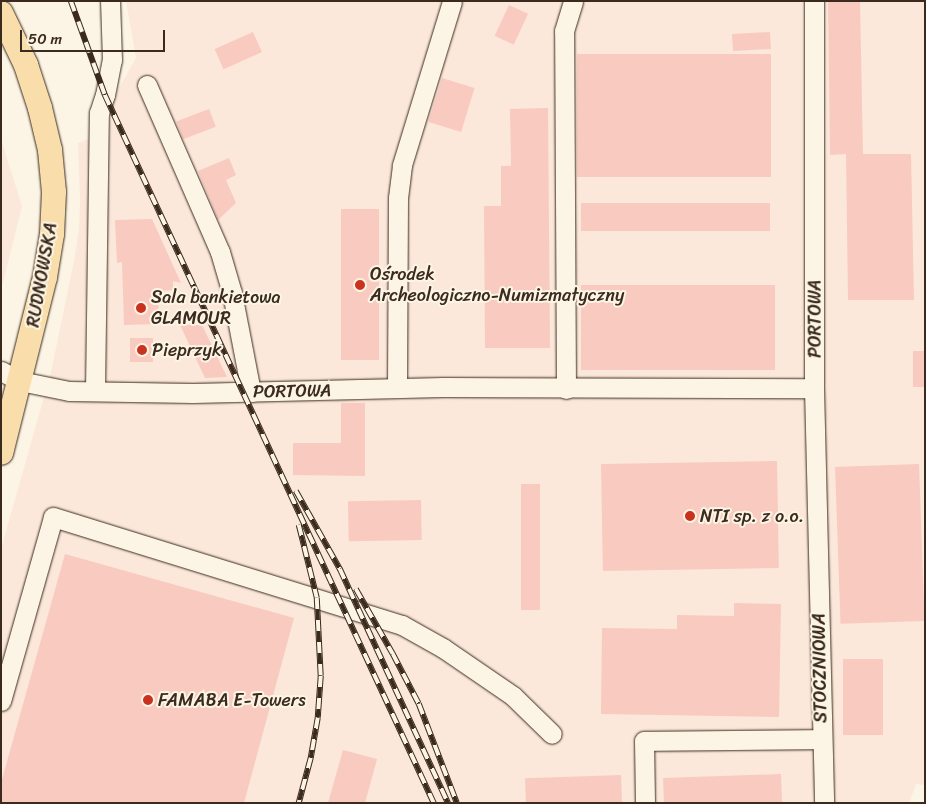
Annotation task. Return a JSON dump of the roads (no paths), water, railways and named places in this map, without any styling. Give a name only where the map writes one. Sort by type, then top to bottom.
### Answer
[{"type":"main road","name":"RUDNOWSKA","points":[[1,14],[26,65],[40,108],[50,150],[54,192],[52,234],[45,277],[11,376],[1,452]]},
{"type":"street","points":[[95,391],[99,113],[105,95],[112,60],[110,1]]},
{"type":"street","points":[[397,388],[398,198],[402,165],[452,1]]},
{"type":"street","points":[[566,389],[564,31],[573,1]]},
{"type":"street","name":"PORTOWA","points":[[11,376],[69,391],[251,392],[397,388],[814,388],[814,1]]},
{"type":"street","points":[[147,85],[220,252],[232,293],[251,392]]},
{"type":"street","name":"STOCZNIOWA","points":[[645,803],[644,741],[822,738],[814,388]]},
{"type":"street","points":[[1,701],[53,517],[402,625],[443,648],[513,696],[552,734]]},
{"type":"street","points":[[822,738],[824,803]]},
{"type":"railway","points":[[71,1],[105,95],[434,803]]},
{"type":"railway","points":[[296,491],[340,569],[448,803]]},
{"type":"railway","points":[[299,525],[317,598],[321,676],[318,718],[311,758],[299,803]]},
{"type":"railway","points":[[356,589],[419,704],[457,803]]},
{"type":"place","name":"Ośrodek Archeologiczno-Numizmatyczny","points":[[360,285]]},
{"type":"place","name":"Sala bankietowa GLAMOUR","points":[[141,308]]},
{"type":"place","name":"Pieprzyk","points":[[142,350]]},
{"type":"place","name":"NTI sp. z o.o.","points":[[690,516]]},
{"type":"place","name":"FAMABA E-Towers","points":[[148,700]]}]
